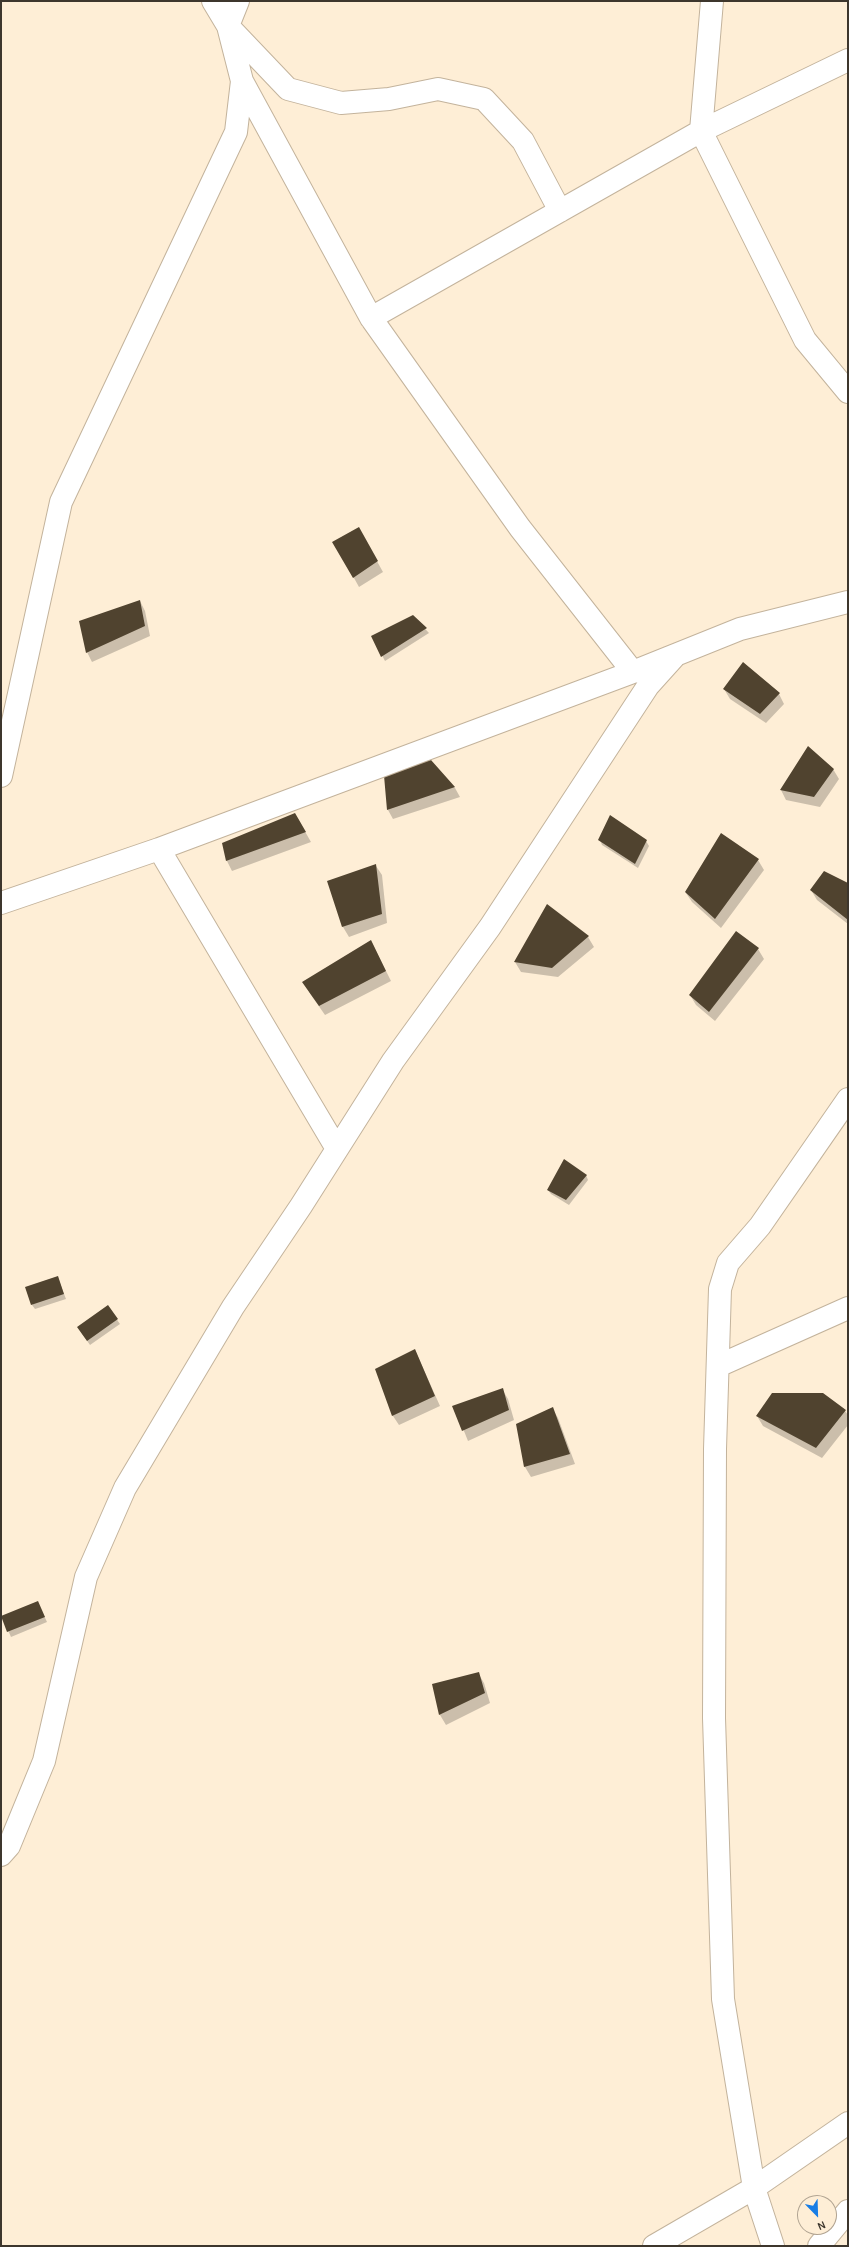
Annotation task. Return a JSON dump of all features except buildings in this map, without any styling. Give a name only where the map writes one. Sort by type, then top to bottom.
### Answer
[{"type":"street","points":[[213,1],[228,26],[288,89],[341,103],[389,99],[438,89],[484,99],[523,141],[560,211]]},
{"type":"street","points":[[238,1],[228,26],[242,81],[371,318],[520,528],[633,672]]},
{"type":"street","points":[[712,1],[701,131],[805,340],[848,392]]},
{"type":"street","points":[[371,318],[701,131],[848,60]]},
{"type":"street","points":[[1,776],[61,502],[236,132],[242,81]]},
{"type":"street","points":[[1,903],[158,849],[633,672],[740,629],[848,602]]},
{"type":"street","points":[[1,1855],[9,1846],[44,1761],[86,1577],[124,1488],[233,1307],[302,1206],[336,1149],[393,1061],[490,927],[648,686],[675,656]]},
{"type":"street","points":[[158,849],[336,1149]]},
{"type":"street","points":[[773,2246],[754,2188],[723,1999],[714,1718],[720,1289],[728,1263],[760,1226],[848,1099]]},
{"type":"street","points":[[718,1366],[848,1308]]},
{"type":"street","points":[[654,2246],[754,2188],[848,2123]]},
{"type":"street","points":[[819,2246],[848,2211]]}]
